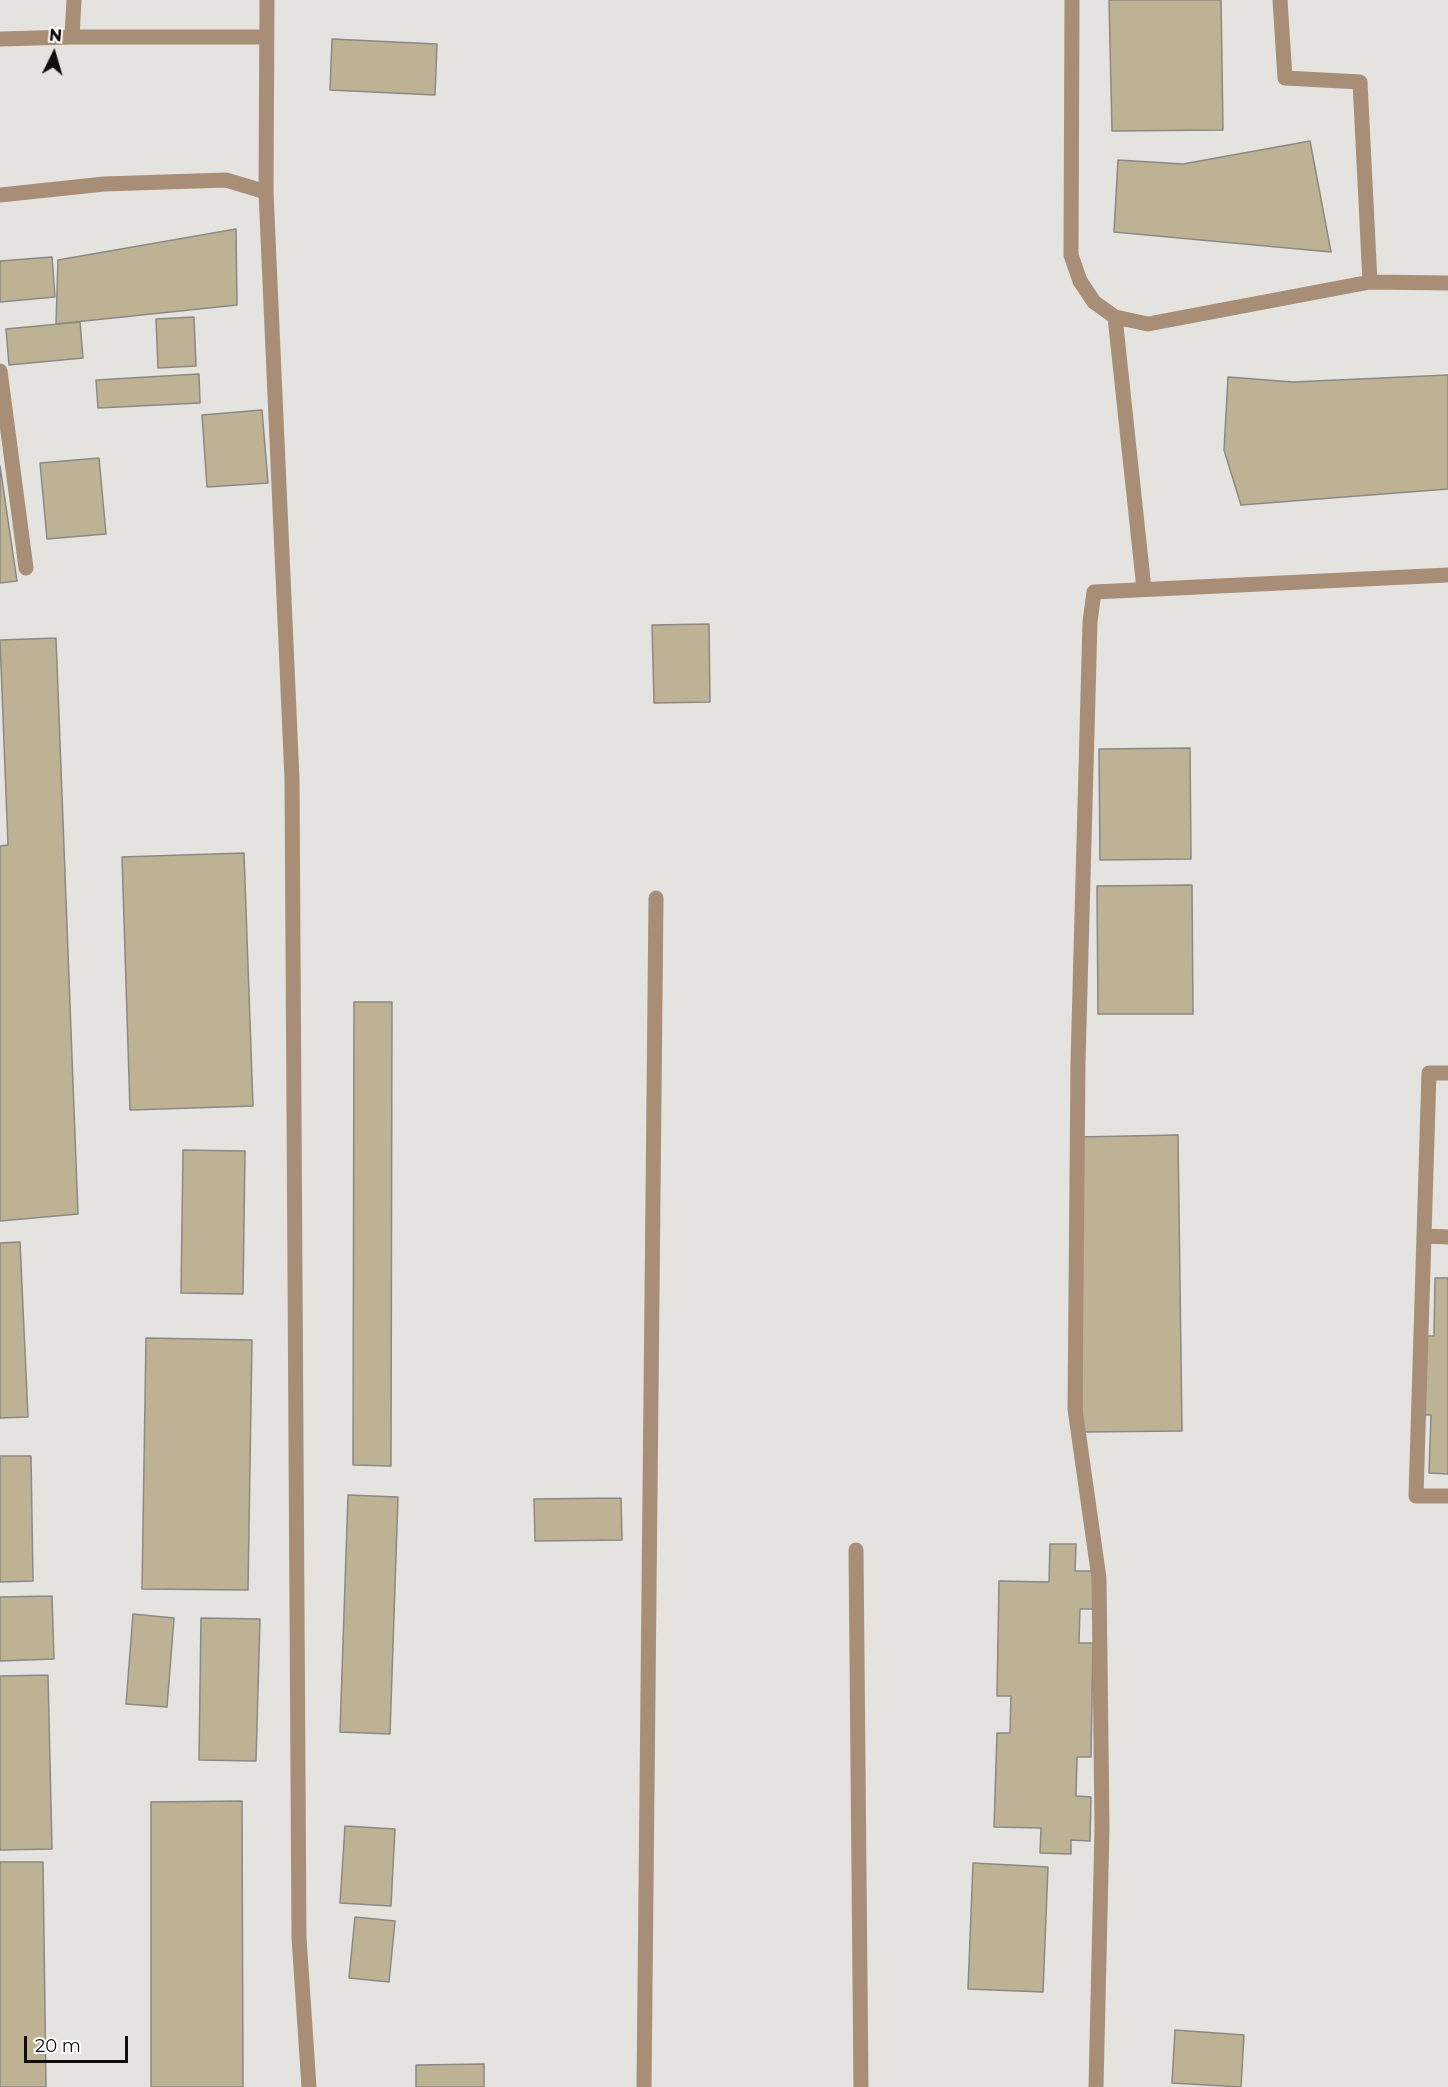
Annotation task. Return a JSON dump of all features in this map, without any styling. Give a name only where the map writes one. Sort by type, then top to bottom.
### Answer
[{"type":"street","points":[[72,37],[74,0]]},
{"type":"street","points":[[267,0],[266,192],[292,779],[299,1938],[309,2087]]},
{"type":"street","points":[[1072,0],[1071,255],[1080,281],[1094,302],[1115,317],[1148,324],[1370,282],[1448,283]]},
{"type":"street","points":[[1280,0],[1285,78],[1360,82],[1370,282]]},
{"type":"street","points":[[0,39],[267,37]]},
{"type":"street","points":[[0,195],[104,184],[226,180],[266,192]]},
{"type":"street","points":[[1115,317],[1144,589]]},
{"type":"street","points":[[0,370],[26,568]]},
{"type":"street","points":[[1096,2087],[1102,1827],[1099,1578],[1076,1409],[1078,1062],[1090,622],[1094,592],[1448,575]]},
{"type":"street","points":[[644,2087],[656,898]]},
{"type":"street","points":[[1448,1072],[1429,1073],[1416,1496],[1448,1496]]},
{"type":"street","points":[[1424,1236],[1448,1237]]},
{"type":"street","points":[[856,1550],[861,2087]]},
{"type":"building","points":[[1109,0],[1221,0],[1223,130],[1112,131]]},
{"type":"building","points":[[332,39],[437,44],[435,95],[330,90]]},
{"type":"building","points":[[1310,141],[1331,252],[1114,232],[1118,160],[1183,164]]},
{"type":"building","points":[[236,229],[237,305],[56,324],[58,260]]},
{"type":"building","points":[[52,257],[55,297],[0,302],[0,261]]},
{"type":"building","points":[[194,317],[196,366],[158,368],[156,319]]},
{"type":"building","points":[[80,322],[83,358],[9,365],[6,329]]},
{"type":"building","points":[[199,374],[200,403],[98,408],[96,380]]},
{"type":"building","points":[[1448,375],[1448,489],[1241,505],[1224,450],[1228,377],[1293,382]]},
{"type":"building","points":[[262,410],[268,483],[207,487],[202,415]]},
{"type":"building","points":[[99,458],[106,534],[47,539],[40,463]]},
{"type":"building","points":[[0,466],[17,581],[0,583]]},
{"type":"building","points":[[709,624],[710,702],[654,703],[652,625]]},
{"type":"building","points":[[56,638],[78,1214],[0,1221],[0,846],[8,845],[0,640]]},
{"type":"building","points":[[1190,748],[1191,859],[1100,860],[1099,749]]},
{"type":"building","points":[[244,853],[253,1106],[130,1110],[122,857]]},
{"type":"building","points":[[1192,885],[1193,1014],[1098,1014],[1097,886]]},
{"type":"building","points":[[354,1002],[392,1002],[391,1466],[353,1465]]},
{"type":"building","points":[[1178,1135],[1182,1431],[1082,1432],[1078,1137]]},
{"type":"building","points":[[183,1150],[245,1151],[243,1294],[181,1293]]},
{"type":"building","points":[[20,1242],[28,1417],[0,1418],[0,1243]]},
{"type":"building","points":[[1435,1278],[1448,1278],[1448,1474],[1429,1473],[1431,1415],[1422,1415],[1424,1336],[1434,1336]]},
{"type":"building","points":[[146,1338],[252,1340],[248,1590],[142,1589]]},
{"type":"building","points":[[0,1456],[31,1456],[33,1581],[0,1582]]},
{"type":"building","points":[[348,1495],[398,1497],[390,1734],[340,1732]]},
{"type":"building","points":[[621,1498],[622,1540],[535,1541],[534,1499]]},
{"type":"building","points":[[1050,1544],[1076,1544],[1075,1571],[1095,1571],[1094,1609],[1080,1609],[1079,1643],[1093,1643],[1091,1757],[1077,1757],[1076,1796],[1091,1797],[1090,1841],[1071,1840],[1071,1854],[1040,1853],[1041,1828],[994,1827],[997,1733],[1010,1733],[1011,1696],[997,1696],[999,1581],[1049,1582]]},
{"type":"building","points":[[52,1596],[54,1659],[0,1661],[0,1597]]},
{"type":"building","points":[[133,1614],[174,1618],[167,1707],[126,1704]]},
{"type":"building","points":[[201,1618],[260,1619],[256,1761],[199,1760]]},
{"type":"building","points":[[48,1675],[52,1849],[0,1850],[0,1676]]},
{"type":"building","points":[[242,1801],[243,2087],[151,2087],[151,1802]]},
{"type":"building","points":[[345,1826],[395,1829],[391,1906],[340,1903]]},
{"type":"building","points":[[0,1862],[43,1862],[46,2087],[0,2087]]},
{"type":"building","points":[[973,1863],[1048,1867],[1043,1992],[968,1989]]},
{"type":"building","points":[[355,1917],[395,1921],[389,1982],[349,1978]]},
{"type":"building","points":[[1175,2030],[1244,2035],[1241,2087],[1172,2083]]},
{"type":"building","points":[[484,2064],[484,2087],[416,2087],[416,2065]]}]
